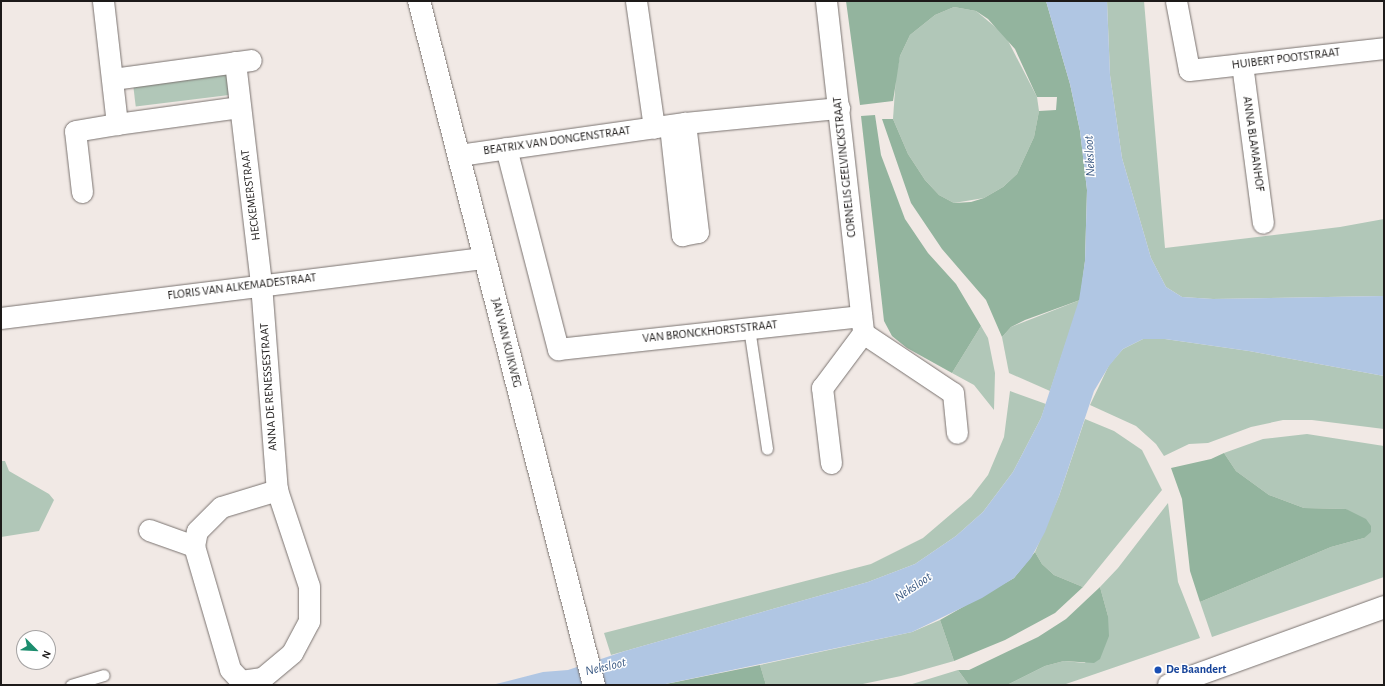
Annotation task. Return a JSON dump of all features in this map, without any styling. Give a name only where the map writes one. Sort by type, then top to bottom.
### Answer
[{"type":"street","points":[[103,1],[117,124]]},
{"type":"street","name":"JAN VAN KUIKWEG","points":[[419,1],[594,685]]},
{"type":"street","points":[[636,1],[670,126]]},
{"type":"street","name":"CORNELIS GEELVINCKSTRAAT","points":[[826,1],[862,324]]},
{"type":"street","name":"HUIBERT POOTSTRAAT","points":[[1176,1],[1189,70],[1384,48]]},
{"type":"street","name":"HECKEMERSTRAAT","points":[[113,79],[243,61],[240,107],[261,284]]},
{"type":"street","name":"ANNA BLAMANHOF","points":[[1242,64],[1263,223]]},
{"type":"street","points":[[82,192],[75,131],[240,107]]},
{"type":"street","name":"BEATRIX VAN DONGENSTRAAT","points":[[459,155],[670,126],[839,108]]},
{"type":"street","name":"VAN BRONCKHORSTSTRAAT","points":[[506,148],[558,349],[749,328],[862,324]]},
{"type":"street","name":"FLORIS VAN ALKEMADESTRAAT","points":[[1,318],[261,284],[484,258]]},
{"type":"street","name":"ANNA DE RENESSESTRAAT","points":[[194,546],[230,670],[241,681],[262,678],[292,653],[309,621],[309,586],[277,490],[261,284]]},
{"type":"street","points":[[831,462],[822,388],[862,324],[953,393],[957,433]]},
{"type":"street","points":[[149,530],[194,546],[197,531],[221,507],[277,490]]},
{"type":"street","points":[[1169,685],[1384,607]]},
{"type":"lane","points":[[749,328],[767,449]]},
{"type":"lane","points":[[71,685],[103,675]]},
{"type":"green space","points":[[846,1],[1046,1],[1070,84],[1080,131],[1087,190],[1085,261],[1080,300],[1025,320],[1011,327],[1002,337],[986,300],[942,249],[911,203],[882,119],[893,119],[908,154],[925,180],[939,195],[954,203],[971,202],[984,198],[1003,187],[1017,174],[1034,137],[1039,111],[1056,110],[1057,97],[1037,97],[1015,49],[988,19],[976,11],[954,7],[935,15],[910,35],[900,56],[893,101],[860,105]]},
{"type":"green space","points":[[1107,1],[1144,1],[1165,248],[1340,227],[1384,219],[1384,296],[1213,299],[1182,297],[1166,287],[1151,258],[1122,158],[1110,75]]},
{"type":"green space","points":[[954,7],[976,11],[1005,35],[1037,97],[1039,111],[1034,137],[1017,174],[1003,187],[984,198],[954,203],[939,195],[925,180],[908,154],[893,119],[896,76],[900,56],[910,35],[935,15]]},
{"type":"green space","points":[[228,70],[231,95],[136,107],[133,82]]},
{"type":"green space","points":[[875,115],[881,155],[905,219],[928,253],[956,284],[981,326],[952,373],[907,348],[892,336],[884,321],[861,116]]},
{"type":"green space","points":[[1080,300],[1050,391],[1009,373],[1002,337],[1011,327]]},
{"type":"green space","points":[[981,326],[988,338],[995,373],[994,410],[974,385],[952,373]]},
{"type":"green space","points":[[1143,339],[1165,339],[1249,351],[1384,376],[1384,429],[1312,420],[1283,420],[1251,427],[1208,443],[1189,444],[1164,456],[1156,444],[1136,426],[1090,405],[1109,365],[1123,349]]},
{"type":"green space","points":[[1010,391],[1046,404],[1041,418],[1013,472],[983,512],[956,536],[915,564],[868,582],[611,655],[604,633],[871,564],[923,538],[971,497],[988,475],[1004,437]]},
{"type":"green space","points":[[1085,419],[1114,431],[1142,450],[1162,490],[1083,587],[1054,575],[1042,564],[1035,552],[1059,496]]},
{"type":"green space","points":[[1307,434],[1384,446],[1384,577],[1212,637],[1200,602],[1331,547],[1364,538],[1346,509],[1304,508],[1269,495],[1236,471],[1224,453],[1263,439]]},
{"type":"green space","points":[[1224,453],[1236,471],[1269,495],[1304,508],[1346,509],[1366,519],[1371,526],[1371,532],[1364,538],[1331,547],[1200,602],[1190,571],[1182,499],[1171,468],[1211,459]]},
{"type":"green space","points":[[1,461],[5,461],[9,471],[49,494],[54,500],[39,531],[1,537]]},
{"type":"green space","points":[[1168,503],[1178,582],[1200,638],[1063,685],[1007,685],[1045,666],[1064,661],[1085,663],[1108,616],[1100,587],[1118,568]]},
{"type":"green space","points":[[1035,552],[1042,564],[1054,575],[1083,587],[1055,613],[1005,640],[954,661],[940,620],[1014,578]]},
{"type":"green space","points":[[1100,587],[1108,616],[1109,636],[1100,659],[1094,663],[1064,661],[1045,666],[1007,685],[969,685],[958,670],[969,670],[1038,637],[1066,619]]},
{"type":"green space","points":[[940,620],[954,661],[901,676],[858,685],[766,685],[760,665],[912,632]]},
{"type":"green space","points":[[760,665],[766,685],[661,685]]},
{"type":"green space","points":[[958,670],[969,685],[909,685]]},
{"type":"water","name":"Neksloot","points":[[1046,1],[1107,1],[1110,75],[1122,158],[1151,258],[1166,287],[1182,297],[1213,299],[1384,296],[1384,376],[1249,351],[1165,339],[1143,339],[1123,349],[1109,366],[1094,391],[1059,496],[1045,532],[1031,558],[1014,578],[982,598],[912,632],[661,685],[492,685],[543,672],[568,670],[625,651],[868,582],[915,564],[956,536],[983,512],[1013,472],[1041,418],[1079,300],[1085,261],[1087,190],[1080,131],[1070,84]]},
{"type":"place","name":"De Baandert","points":[[1158,670]]}]
